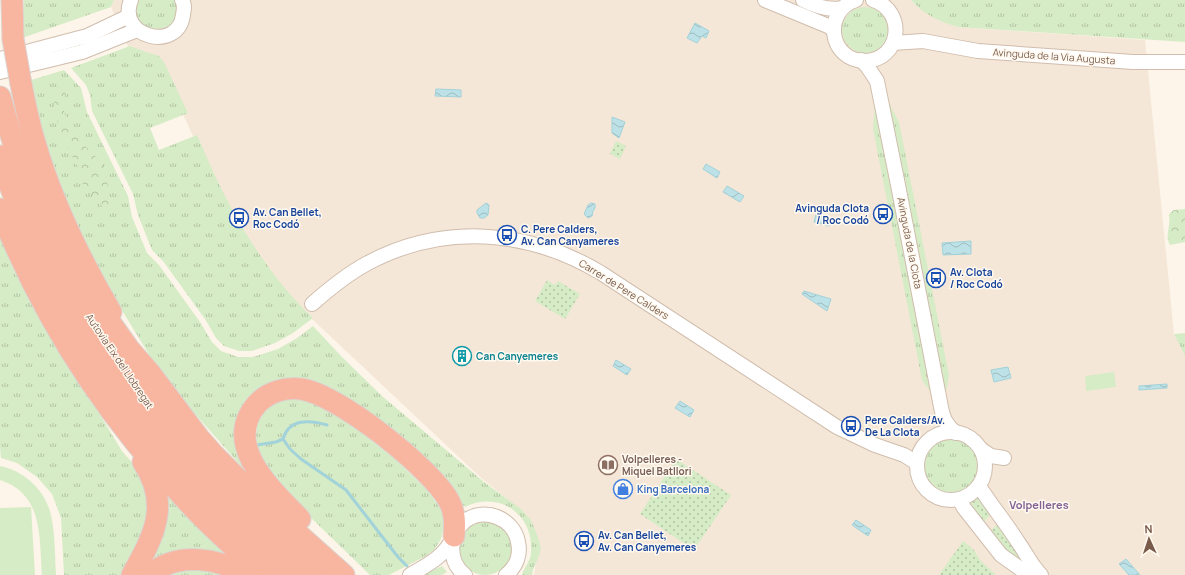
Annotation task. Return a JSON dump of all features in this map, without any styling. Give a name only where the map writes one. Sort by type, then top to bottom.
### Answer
[{"type":"highway","points":[[12,0],[13,39],[29,122],[35,145],[56,203],[92,279],[150,373]]},
{"type":"highway","name":"Autovia Eix del Llobregat","points":[[0,97],[20,166],[38,212],[66,275],[93,323],[129,379],[166,426],[205,471],[241,507],[317,575]]},
{"type":"highway","name":"Autovia Eix del Llobregat","points":[[0,156],[29,234],[50,277],[94,355],[126,402],[155,440],[187,476],[221,511],[292,575]]},
{"type":"highway","points":[[20,166],[88,291],[129,349],[150,373],[186,421],[214,455],[271,511],[344,575]]},
{"type":"highway","points":[[0,209],[18,252],[50,316],[67,346],[116,417],[140,448],[186,501],[265,575]]},
{"type":"highway","points":[[358,575],[280,498],[260,476],[249,458],[245,435],[248,419],[254,407],[260,401],[273,393],[288,388],[296,388],[317,393],[338,404],[390,441],[422,470],[444,494],[454,513],[454,536]]},
{"type":"highway","points":[[116,417],[151,475],[157,496],[158,509],[155,530],[144,555],[132,575]]},
{"type":"highway","points":[[148,575],[163,565],[174,561],[197,559],[221,563],[248,575]]},
{"type":"street","points":[[131,0],[129,5],[129,16],[132,24],[137,30],[146,36],[156,38],[166,36],[176,30],[183,20],[187,3]]},
{"type":"street","points":[[765,0],[828,26],[834,30]]},
{"type":"street","points":[[803,0],[833,10],[850,3]]},
{"type":"street","points":[[850,3],[836,19],[834,30],[836,40],[843,52],[851,58],[872,60],[887,52],[893,43],[895,36],[893,16],[888,9],[873,0]]},
{"type":"street","points":[[0,60],[87,36],[129,16]]},
{"type":"street","name":"Avinguda de la Via Augusta","points":[[895,25],[904,32],[923,42]]},
{"type":"street","points":[[0,72],[82,52],[137,30]]},
{"type":"street","name":"Avinguda de la Via Augusta","points":[[893,43],[923,42],[978,51],[1133,62],[1185,62]]},
{"type":"street","name":"Avinguda de la Clota","points":[[880,56],[877,81],[940,406],[943,418],[948,427],[956,433]]},
{"type":"street","name":"Avinguda de la Clota","points":[[861,60],[877,81]]},
{"type":"street","name":"Carrer de Pere Calders","points":[[312,304],[351,273],[379,258],[405,247],[437,240],[467,236],[498,237],[536,244],[562,253],[601,273],[837,427],[875,446],[904,455],[917,463]]},
{"type":"street","name":"Avinguda de la Clota","points":[[933,438],[938,429],[940,406]]},
{"type":"street","points":[[982,450],[986,466],[983,478],[979,486],[970,494],[959,499],[952,500],[940,498],[929,492],[919,478],[917,463],[922,449],[933,438],[943,433],[962,434],[974,440],[982,450],[991,456],[1004,458],[994,460],[986,466]]},
{"type":"street","points":[[979,486],[1034,568],[1041,575]]},
{"type":"street","points":[[959,499],[964,508],[1001,555],[1029,575]]},
{"type":"street","points":[[411,575],[438,558],[464,522],[474,516],[484,514],[495,516],[504,520],[512,527],[517,537],[519,547],[518,558],[511,572]]},
{"type":"street","points":[[454,536],[452,552],[454,560],[458,568],[465,575]]},
{"type":"shaded area","points":[[114,0],[911,0],[916,6],[936,19],[958,27],[1145,40],[1174,334],[1185,356],[1185,575],[534,575],[539,544],[525,514],[479,476],[295,303],[248,343],[220,197],[159,60],[129,49],[111,7]]},
{"type":"green space","points":[[24,0],[114,0],[111,7],[22,38]]},
{"type":"green space","points":[[138,0],[175,0],[177,13],[174,22],[166,27],[156,29],[147,27],[139,22],[136,13]]},
{"type":"green space","points":[[911,0],[1185,0],[1185,42],[958,27],[932,17]]},
{"type":"green space","points":[[865,7],[878,11],[884,17],[888,30],[884,43],[878,49],[865,53],[852,49],[846,43],[842,30],[846,17],[852,11]]},
{"type":"green space","points":[[130,46],[159,56],[164,62],[188,113],[150,128],[159,150],[197,135],[220,187],[242,227],[263,260],[299,304],[313,318],[293,333],[275,343],[252,351],[239,351],[224,346],[216,338],[205,319],[163,261],[152,250],[138,215],[133,194],[92,111],[90,95],[86,85],[71,68]]},
{"type":"green space","points":[[64,70],[81,88],[87,112],[128,196],[132,217],[147,253],[159,265],[200,322],[212,342],[221,351],[238,357],[253,357],[278,349],[297,338],[313,326],[382,396],[484,482],[521,509],[531,520],[541,548],[532,575],[522,575],[530,558],[531,552],[527,527],[521,517],[512,509],[502,504],[490,502],[478,503],[465,507],[462,504],[458,494],[443,478],[333,391],[251,398],[257,484],[181,398],[153,361],[115,299],[72,218],[52,170],[28,81]]},
{"type":"green space","points":[[877,81],[899,122],[949,375],[941,407],[922,380],[873,129]]},
{"type":"green space","points":[[58,86],[65,89],[64,112],[69,124],[78,139],[102,163],[108,187],[110,209],[107,212],[82,183],[78,167],[61,136],[54,107],[55,89]]},
{"type":"green space","points":[[616,141],[626,146],[620,159],[610,154]]},
{"type":"green space","points":[[1185,209],[1185,242],[1170,245],[1168,237],[1169,214],[1174,210]]},
{"type":"green space","points":[[0,234],[14,270],[54,344],[88,395],[122,451],[143,475],[151,516],[123,575],[64,575],[61,518],[52,494],[37,477],[17,463],[1,458]]},
{"type":"green space","points":[[547,280],[555,285],[558,281],[580,294],[565,319],[535,301]]},
{"type":"green space","points":[[1185,333],[1185,356],[1174,334]]},
{"type":"green space","points":[[1114,372],[1116,387],[1086,391],[1085,376]]},
{"type":"green space","points":[[296,397],[332,410],[395,459],[428,491],[440,508],[443,516],[441,539],[434,550],[424,557],[389,575],[370,575],[273,481],[257,450],[256,435],[258,420],[272,401]]},
{"type":"green space","points":[[944,437],[956,437],[970,445],[978,459],[976,476],[970,485],[956,493],[944,493],[934,488],[927,481],[922,471],[922,459],[927,449],[934,442]]},
{"type":"green space","points":[[676,459],[731,495],[694,550],[640,514]]},
{"type":"green space","points":[[0,466],[19,473],[27,478],[41,492],[46,501],[50,510],[53,527],[56,575],[42,575],[39,532],[32,506],[25,496],[14,487],[0,480]]},
{"type":"green space","points":[[160,486],[236,561],[140,574]]},
{"type":"green space","points":[[976,490],[995,510],[979,527],[959,499],[966,497]]},
{"type":"green space","points":[[31,507],[35,575],[0,575],[0,508]]},
{"type":"green space","points":[[1002,520],[1019,542],[1028,574],[985,536]]},
{"type":"green space","points":[[480,521],[490,521],[500,525],[508,533],[512,543],[512,553],[508,563],[500,571],[490,575],[480,575],[470,571],[462,563],[458,553],[458,543],[462,533],[470,525]]},
{"type":"green space","points":[[963,541],[974,550],[980,560],[996,575],[939,575]]},
{"type":"green space","points":[[442,566],[447,572],[442,575],[423,575]]},
{"type":"green space","points":[[197,568],[233,575],[164,575]]},
{"type":"water","points":[[695,23],[709,31],[706,38],[702,36],[697,43],[687,38]]},
{"type":"water","points":[[436,89],[461,90],[461,97],[435,96]]},
{"type":"water","points":[[612,117],[625,122],[619,138],[612,133]]},
{"type":"water","points":[[706,164],[720,172],[717,178],[703,169]]},
{"type":"water","points":[[727,186],[744,196],[740,202],[723,192]]},
{"type":"water","points":[[486,203],[489,205],[488,215],[484,218],[480,218],[477,210]]},
{"type":"water","points":[[591,203],[595,204],[595,208],[592,216],[588,218],[584,214],[588,205]]},
{"type":"water","points":[[816,215],[831,219],[829,226],[814,222]]},
{"type":"water","points":[[971,241],[971,254],[943,255],[942,243]]},
{"type":"water","points":[[804,291],[831,299],[827,311],[802,294]]},
{"type":"water","points":[[616,360],[631,369],[627,375],[613,366]]},
{"type":"water","points":[[1008,367],[1011,378],[994,382],[991,370]]},
{"type":"water","points":[[1167,384],[1167,388],[1139,390],[1139,386]]},
{"type":"water","points":[[680,401],[694,410],[690,417],[675,408]]},
{"type":"water","points":[[856,520],[871,530],[868,536],[852,525]]},
{"type":"water","points":[[1126,559],[1140,575],[1129,575],[1119,564]]},
{"type":"waterway","points":[[327,425],[314,422],[301,422],[290,427],[283,439],[290,449],[301,459],[346,490],[398,557],[407,566]]},
{"type":"waterway","points":[[257,445],[276,442],[283,439]]},
{"type":"place","name":"Avinguda Clota / Roc Codó","points":[[883,214]]},
{"type":"place","name":"Av. Can Bellet, Roc Codó","points":[[239,218]]},
{"type":"place","name":"C. Pere Calders, Av. Can Canyameres","points":[[507,235]]},
{"type":"place","name":"Av. Clota / Roc Codó","points":[[936,278]]},
{"type":"place","name":"Can Canyemeres","points":[[462,356]]},
{"type":"place","name":"Pere Calders/Av. De La Clota","points":[[851,426]]},
{"type":"place","name":"Volpelleres - Miquel Batllori","points":[[608,465]]},
{"type":"place","name":"King Barcelona","points":[[623,489]]},
{"type":"place","name":"Av. Can Bellet, Av. Can Canyemeres","points":[[584,541]]},
{"type":"district","name":"Volpelleres","points":[[1039,504]]}]
